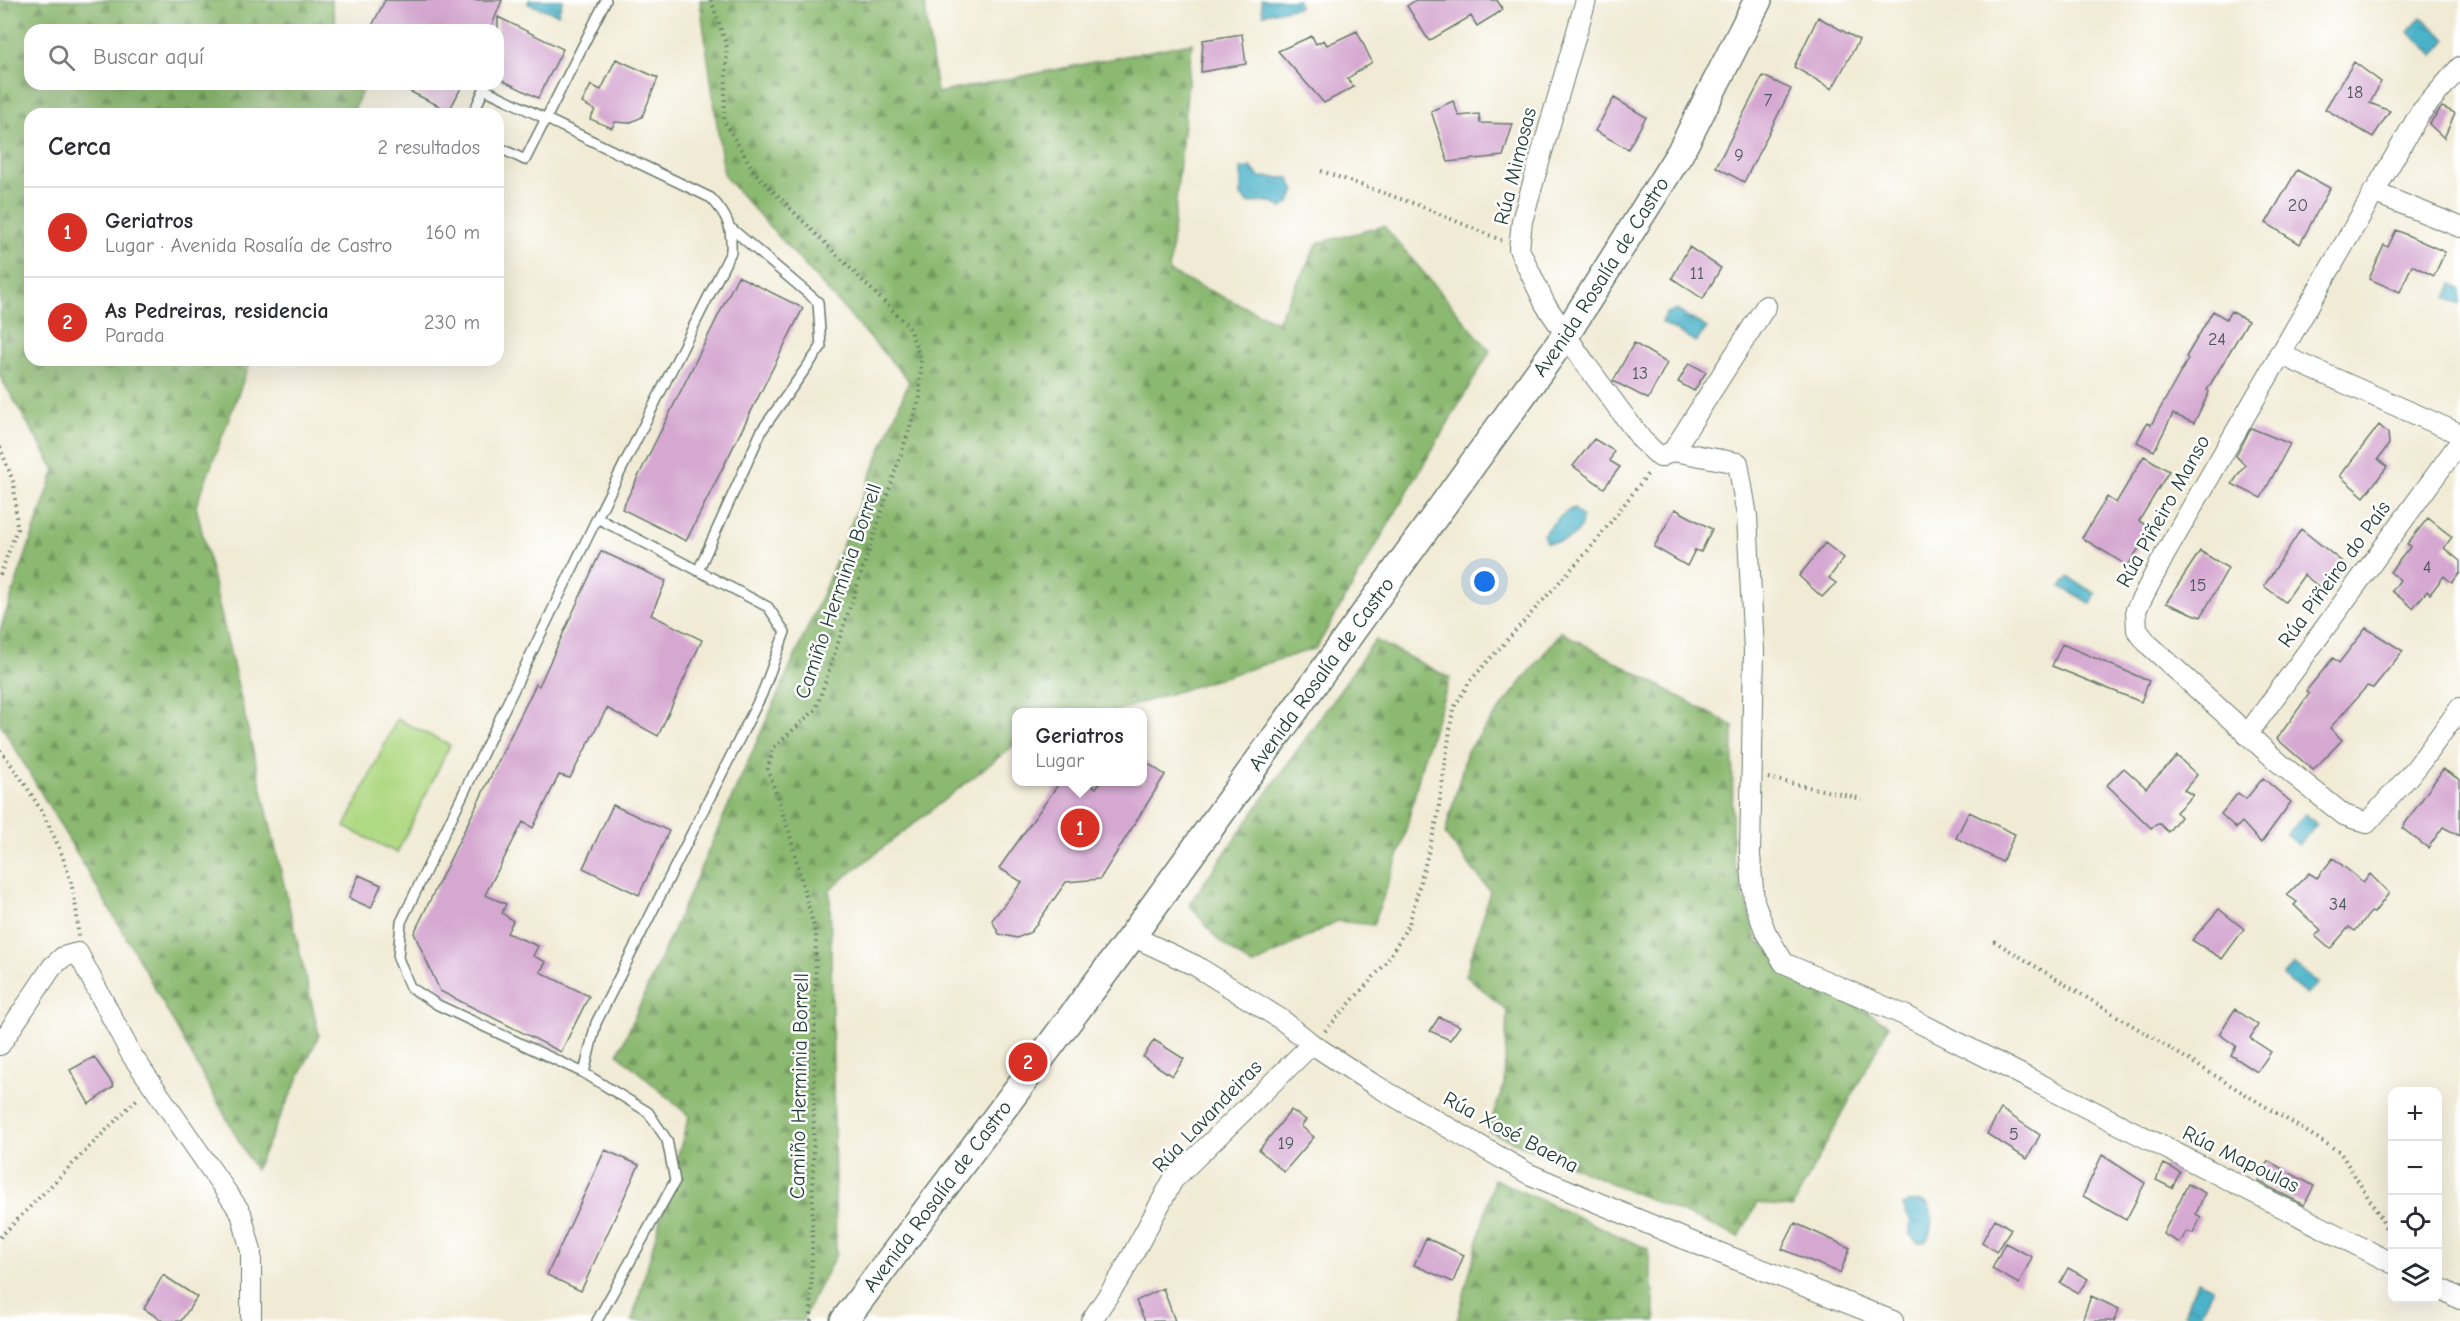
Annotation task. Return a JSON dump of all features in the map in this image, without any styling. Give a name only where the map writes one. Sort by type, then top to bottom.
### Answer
[{"type":"street","name":"Rúa Mimosas","points":[[1586,0],[1522,221],[1519,249],[1545,304],[1566,336],[1642,440],[1666,454]]},
{"type":"street","name":"Avenida Rosalía de Castro","points":[[844,1321],[1132,936],[1566,336],[1680,153],[1758,0]]},
{"type":"street","name":"Rúa Piñeiro Manso","points":[[2460,67],[2420,113],[2279,354],[2165,554],[2136,610],[2137,630],[2148,644],[2247,735],[2344,815],[2367,822],[2417,767],[2460,708]]},
{"type":"street","points":[[2373,192],[2460,227]]},
{"type":"street","points":[[1666,454],[1766,306]]},
{"type":"street","points":[[2279,354],[2460,434]]},
{"type":"street","name":"Rúa Piñeiro do País","points":[[2247,735],[2460,442]]},
{"type":"street","name":"Rúa Mapoulas","points":[[1666,454],[1738,463],[1747,516],[1754,651],[1750,855],[1754,901],[1766,933],[1784,963],[1905,1015],[2388,1261]]},
{"type":"street","name":"Rúa Xosé Baena","points":[[1132,936],[1196,966],[1282,1020],[1312,1044],[1373,1084],[1529,1174],[1692,1242],[1893,1321]]},
{"type":"street","points":[[0,1045],[52,967],[63,957],[78,953],[131,1054],[241,1213],[251,1251],[251,1321]]},
{"type":"street","name":"Rúa Lavandeiras","points":[[1091,1321],[1121,1276],[1173,1180],[1312,1044]]},
{"type":"street","points":[[2442,1289],[2460,1299]]},
{"type":"lane","points":[[504,150],[525,160],[606,0]]},
{"type":"lane","points":[[476,108],[484,90]]},
{"type":"lane","points":[[486,90],[711,198],[727,215],[732,229],[731,252],[597,518],[401,922],[398,958],[410,987],[438,1005],[584,1073],[648,1112],[667,1140],[675,1181],[597,1321]]},
{"type":"lane","points":[[698,571],[762,430],[821,347],[818,302],[732,229]]},
{"type":"lane","points":[[584,1073],[596,1023],[762,694],[785,632],[768,607],[597,518]]},
{"type":"path","name":"Camiño Herminia Borrell","points":[[711,0],[727,47],[724,121],[755,173],[908,326],[921,359],[920,397],[816,709],[772,748],[768,769],[789,832],[816,935],[811,1321]]},
{"type":"path","points":[[1321,171],[1418,205],[1519,249]]},
{"type":"path","points":[[0,447],[14,484],[17,529],[0,575]]},
{"type":"path","points":[[1312,1044],[1386,963],[1409,924],[1437,820],[1453,709],[1470,681],[1593,545],[1666,454]]},
{"type":"path","points":[[0,750],[25,782],[59,845],[78,916],[78,953]]},
{"type":"path","points":[[1753,775],[1862,799]]},
{"type":"path","points":[[1994,942],[2340,1152],[2381,1218],[2388,1235]]},
{"type":"path","points":[[0,1238],[132,1102],[154,1086]]},
{"type":"green space","points":[[0,0],[331,0],[336,24],[24,24],[24,90],[362,90],[355,108],[24,108],[24,366],[249,366],[196,506],[319,1035],[255,1170],[132,947],[0,723],[0,630],[55,470],[0,376]]},
{"type":"green space","points":[[700,0],[924,0],[937,93],[1192,43],[1169,272],[1277,322],[1318,243],[1384,226],[1490,351],[1316,648],[1125,708],[1012,708],[1012,747],[830,889],[836,1254],[802,1321],[632,1321],[689,1116],[618,1054],[823,593],[909,381],[724,176]]},
{"type":"green space","points":[[1561,632],[1733,726],[1732,855],[1757,942],[1889,1026],[1792,1208],[1757,1203],[1739,1237],[1488,1131],[1504,1084],[1507,1011],[1466,975],[1490,891],[1445,834],[1467,751]]},
{"type":"green space","points":[[1375,640],[1450,678],[1423,760],[1402,846],[1373,925],[1337,921],[1252,966],[1216,938],[1189,904]]},
{"type":"green space","points":[[397,719],[450,745],[397,853],[345,827]]},
{"type":"green space","points":[[1494,1179],[1648,1249],[1656,1321],[1457,1321]]},
{"type":"water","points":[[529,0],[563,0],[558,14],[528,4]]},
{"type":"water","points":[[1261,0],[1298,0],[1299,7],[1263,14]]},
{"type":"water","points":[[2421,17],[2447,39],[2434,55],[2408,32]]},
{"type":"water","points":[[1251,167],[1259,177],[1289,178],[1295,191],[1290,202],[1282,208],[1272,202],[1248,203],[1241,196],[1241,169]]},
{"type":"water","points":[[2452,284],[2460,288],[2460,304],[2446,298]]},
{"type":"water","points":[[1676,310],[1707,328],[1696,342],[1662,323],[1666,313]]},
{"type":"water","points":[[1574,508],[1582,517],[1576,534],[1559,542],[1546,542],[1543,535],[1545,532]]},
{"type":"water","points":[[2068,577],[2096,594],[2091,604],[2061,587]]},
{"type":"water","points":[[2306,814],[2317,825],[2298,845],[2286,834]]},
{"type":"water","points":[[2294,965],[2319,983],[2306,995],[2283,976]]},
{"type":"water","points":[[1908,1202],[1923,1202],[1930,1208],[1931,1225],[1926,1241],[1918,1243],[1910,1235],[1910,1221],[1903,1206]]},
{"type":"water","points":[[2198,1281],[2213,1288],[2197,1320],[2184,1313]]},
{"type":"building","points":[[385,0],[502,0],[492,24],[373,24]]},
{"type":"building","points":[[1416,0],[1497,0],[1503,10],[1477,26],[1471,16],[1429,41],[1407,6]]},
{"type":"building","points":[[498,17],[563,49],[538,98],[504,81],[504,24],[498,24]]},
{"type":"building","points":[[1818,17],[1859,40],[1832,89],[1794,67]]},
{"type":"building","points":[[1357,31],[1372,62],[1347,79],[1354,87],[1324,103],[1278,51],[1312,36],[1316,44],[1324,40],[1327,45]]},
{"type":"building","points":[[1242,34],[1246,64],[1201,72],[1203,40]]},
{"type":"building","points":[[616,59],[658,78],[642,117],[629,123],[615,122],[612,128],[590,119],[595,110],[582,103],[591,85],[601,90]]},
{"type":"building","points":[[2354,62],[2381,82],[2370,103],[2390,111],[2373,137],[2325,109]]},
{"type":"building","points":[[1763,76],[1791,89],[1744,182],[1716,167]]},
{"type":"building","points":[[407,90],[460,90],[451,108],[443,108]]},
{"type":"building","points":[[1614,98],[1646,117],[1628,149],[1595,131]]},
{"type":"building","points":[[1453,101],[1459,116],[1479,114],[1480,123],[1513,124],[1503,156],[1448,162],[1431,111]]},
{"type":"building","points":[[2442,107],[2455,113],[2444,138],[2429,124]]},
{"type":"building","points":[[2297,170],[2330,188],[2300,244],[2266,223]]},
{"type":"building","points":[[2396,230],[2445,252],[2434,276],[2412,265],[2400,292],[2369,279],[2384,245],[2388,247]]},
{"type":"building","points":[[1689,247],[1721,268],[1703,299],[1672,278]]},
{"type":"building","points":[[738,276],[803,308],[686,541],[622,509]]},
{"type":"building","points":[[2213,311],[2226,319],[2231,311],[2248,321],[2207,390],[2209,392],[2194,423],[2173,414],[2154,451],[2137,442],[2147,423],[2151,425]]},
{"type":"building","points":[[1634,343],[1667,363],[1648,399],[1613,381]]},
{"type":"building","points":[[1689,363],[1706,372],[1694,391],[1678,382]]},
{"type":"building","points":[[2379,425],[2388,433],[2389,444],[2378,459],[2387,467],[2364,497],[2340,476]]},
{"type":"building","points":[[2251,428],[2290,444],[2261,498],[2232,484],[2245,465],[2236,456]]},
{"type":"building","points":[[1594,439],[1614,451],[1610,461],[1620,467],[1604,488],[1573,466]]},
{"type":"building","points":[[2144,456],[2169,471],[2139,521],[2151,528],[2128,566],[2082,538],[2107,497],[2116,503]]},
{"type":"building","points":[[1675,509],[1712,529],[1701,552],[1695,550],[1687,566],[1654,547]]},
{"type":"building","points":[[2428,518],[2452,537],[2444,548],[2460,561],[2460,573],[2452,583],[2444,576],[2430,594],[2427,591],[2413,608],[2392,591],[2400,580],[2390,572],[2411,546],[2407,544]]},
{"type":"building","points":[[2301,529],[2346,565],[2326,592],[2304,575],[2285,602],[2264,586]]},
{"type":"building","points":[[1825,543],[1844,558],[1829,578],[1836,583],[1822,597],[1799,576]]},
{"type":"building","points":[[601,551],[666,581],[651,615],[702,640],[658,736],[607,708],[570,778],[559,775],[533,828],[523,822],[485,895],[506,904],[502,913],[513,921],[507,933],[538,946],[533,956],[546,962],[540,972],[589,996],[561,1052],[440,991],[414,933],[536,684],[539,686]]},
{"type":"building","points":[[2200,551],[2228,568],[2201,617],[2166,603]]},
{"type":"building","points":[[2366,628],[2403,651],[2373,688],[2367,686],[2330,728],[2342,740],[2313,770],[2277,739],[2309,694],[2306,691],[2333,658],[2339,663]]},
{"type":"building","points":[[2062,644],[2149,681],[2141,702],[2052,666]]},
{"type":"building","points":[[2177,756],[2197,775],[2184,790],[2193,795],[2176,812],[2180,817],[2168,832],[2159,823],[2151,828],[2107,785],[2124,768],[2146,788]]},
{"type":"building","points":[[1147,763],[1165,775],[1100,879],[1066,882],[1031,932],[1017,938],[999,934],[992,920],[1022,882],[999,868],[1057,786],[1092,786],[1096,788],[1098,786],[1147,786]]},
{"type":"building","points":[[2443,769],[2460,780],[2460,836],[2443,827],[2428,848],[2402,828]]},
{"type":"building","points":[[2263,778],[2291,802],[2261,843],[2242,822],[2236,828],[2221,814],[2238,793],[2246,799]]},
{"type":"building","points":[[613,805],[669,831],[639,895],[583,868]]},
{"type":"building","points":[[1969,812],[2015,834],[2002,862],[1956,838]]},
{"type":"building","points":[[2333,858],[2363,882],[2370,874],[2389,893],[2374,913],[2371,912],[2355,931],[2349,927],[2330,949],[2315,936],[2321,931],[2294,905],[2297,902],[2287,895],[2309,873],[2317,878]]},
{"type":"building","points":[[359,875],[381,885],[371,908],[349,898]]},
{"type":"building","points":[[2219,909],[2244,929],[2222,959],[2192,940]]},
{"type":"building","points":[[2235,1009],[2258,1025],[2250,1038],[2271,1052],[2257,1072],[2231,1055],[2236,1046],[2219,1034]]},
{"type":"building","points":[[1439,1017],[1460,1026],[1450,1040],[1430,1031]]},
{"type":"building","points":[[1154,1040],[1184,1059],[1172,1076],[1143,1057]]},
{"type":"building","points":[[94,1057],[114,1086],[89,1104],[70,1070]]},
{"type":"building","points":[[2001,1109],[2040,1135],[2027,1159],[1987,1134]]},
{"type":"building","points":[[1291,1110],[1306,1120],[1301,1126],[1314,1137],[1284,1172],[1259,1150]]},
{"type":"building","points":[[605,1150],[639,1165],[581,1291],[547,1275]]},
{"type":"building","points":[[2102,1155],[2145,1183],[2126,1220],[2083,1196]]},
{"type":"building","points":[[2268,1161],[2314,1186],[2304,1205],[2258,1181]]},
{"type":"building","points":[[2164,1164],[2180,1172],[2172,1188],[2156,1180]]},
{"type":"building","points":[[2188,1184],[2205,1193],[2196,1214],[2201,1217],[2193,1233],[2187,1231],[2180,1243],[2163,1234]]},
{"type":"building","points":[[1995,1219],[2011,1229],[1996,1252],[1982,1242]]},
{"type":"building","points":[[1795,1223],[1850,1248],[1840,1273],[1782,1249]]},
{"type":"building","points":[[1426,1238],[1464,1255],[1453,1282],[1414,1265]]},
{"type":"building","points":[[2005,1243],[2032,1257],[2019,1284],[1992,1269]]},
{"type":"building","points":[[2068,1268],[2088,1279],[2078,1293],[2060,1283]]},
{"type":"building","points":[[163,1275],[197,1297],[181,1321],[163,1321],[144,1309]]},
{"type":"building","points":[[1163,1288],[1175,1321],[1145,1321],[1136,1301]]},
{"type":"building","points":[[2091,1296],[2119,1309],[2114,1321],[2082,1321]]},
{"type":"place","name":"Geriatros","points":[[1080,828]]},
{"type":"place","name":"As Pedreiras, residencia","points":[[1028,1062]]}]
